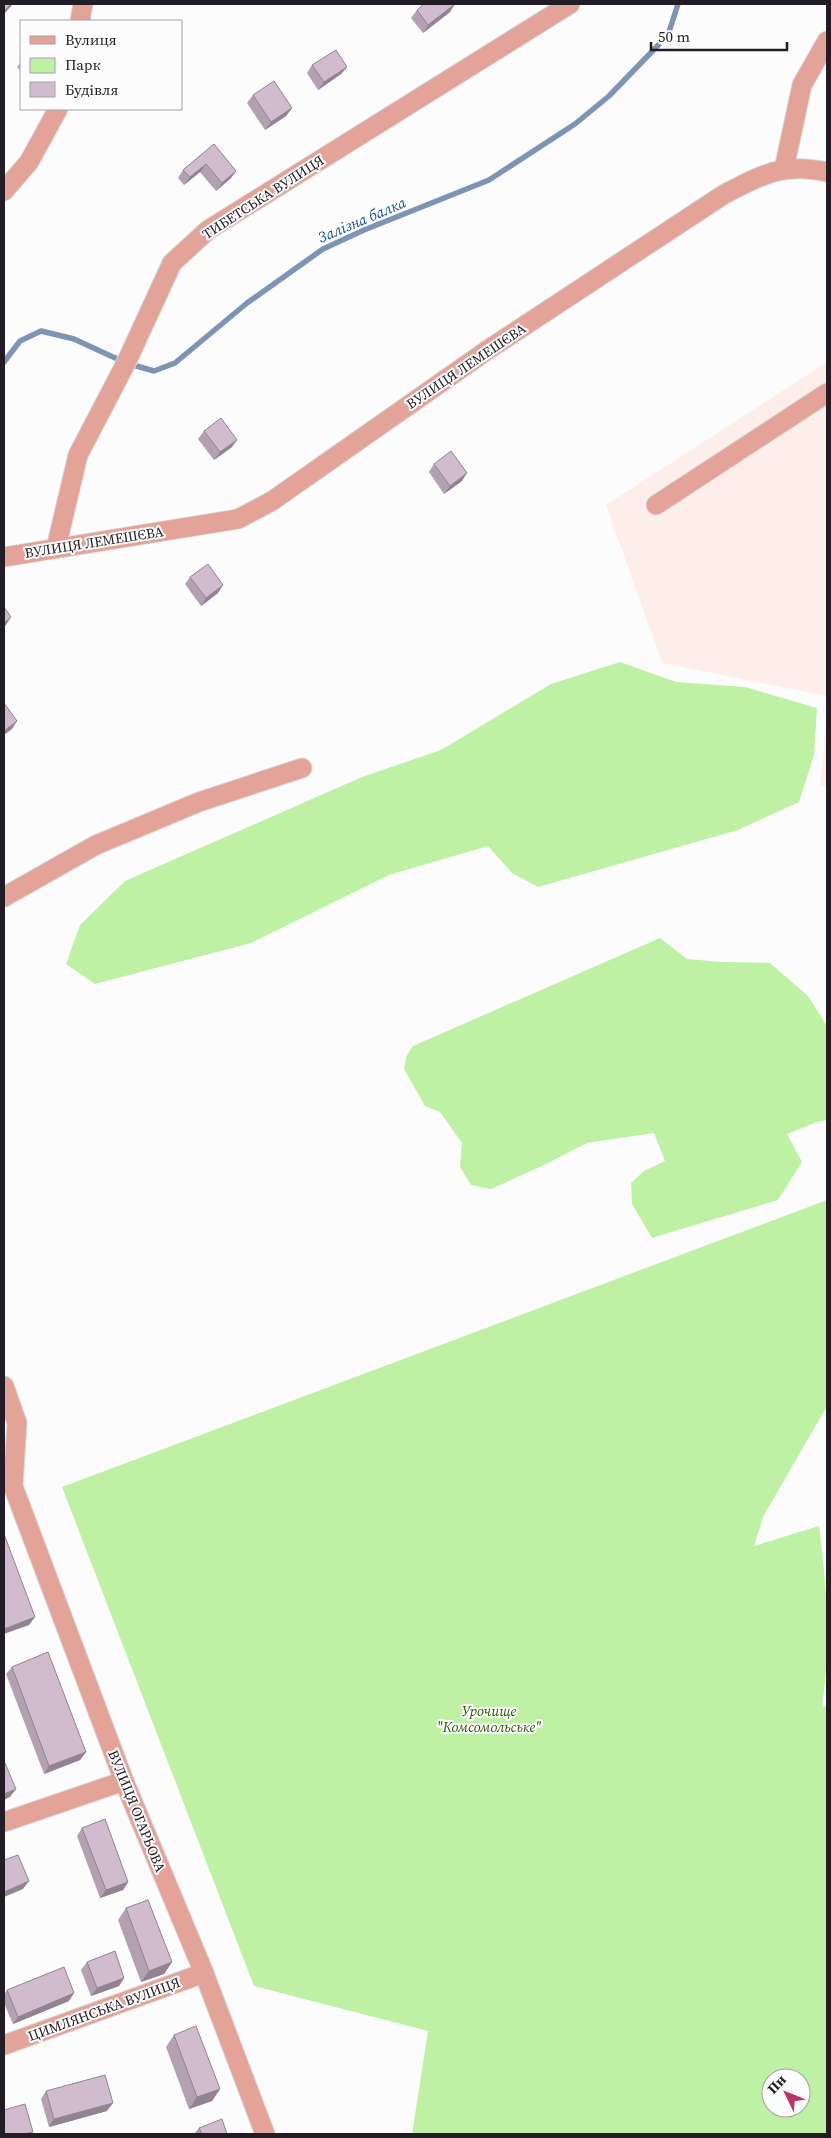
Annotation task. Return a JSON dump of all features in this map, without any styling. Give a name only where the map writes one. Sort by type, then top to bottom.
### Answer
[{"type":"street","points":[[80,20],[83,4]]},
{"type":"street","name":"ТИБЕТСЬКА ВУЛИЦЯ","points":[[56,548],[78,455],[126,363],[172,263],[208,230],[570,4]]},
{"type":"street","points":[[784,169],[802,85],[827,41]]},
{"type":"street","points":[[4,191],[29,162],[57,110]]},
{"type":"street","name":"ВУЛИЦЯ ЛЕМЕШЄВА","points":[[4,557],[238,519],[272,501],[486,351],[723,195],[757,177],[784,169],[809,168],[827,172]]},
{"type":"street","points":[[656,506],[827,393]]},
{"type":"street","points":[[4,897],[96,845],[199,802],[302,768]]},
{"type":"street","points":[[4,1386],[17,1423],[8,1488]]},
{"type":"street","name":"ВУЛИЦЯ ОГАРЬОВА","points":[[8,1488],[124,1781],[204,1973],[265,2134]]},
{"type":"street","points":[[4,1822],[124,1781]]},
{"type":"street","name":"ЦИМЛЯНСЬКА ВУЛИЦЯ","points":[[4,2045],[204,1973]]},
{"type":"shaded area","points":[[827,362],[827,696],[662,663],[606,505]]},
{"type":"shaded area","points":[[827,719],[827,787],[820,786]]},
{"type":"green space","points":[[620,662],[676,682],[745,687],[817,708],[814,755],[799,802],[738,830],[538,887],[512,873],[488,846],[389,875],[251,943],[95,984],[66,964],[80,925],[125,881],[362,777],[441,750],[551,684]]},
{"type":"green space","points":[[660,938],[687,959],[770,963],[808,996],[827,1026],[827,1120],[787,1134],[802,1162],[778,1200],[652,1238],[632,1204],[631,1183],[644,1171],[665,1161],[654,1133],[587,1143],[491,1189],[471,1185],[460,1167],[462,1143],[440,1112],[425,1106],[404,1069],[406,1057],[413,1046]]},
{"type":"green space","name":"Урочище \"Комсомольське\"","points":[[827,1200],[827,1406],[763,1517],[754,1546],[819,1526],[827,1616],[825,1684],[822,1706],[827,1707],[827,2134],[412,2134],[428,2031],[254,1986],[62,1487]]},
{"type":"building","points":[[4,4],[11,4],[4,11]]},
{"type":"building","points":[[424,4],[455,4],[428,25],[417,10]]},
{"type":"building","points":[[336,50],[347,67],[324,82],[312,65]]},
{"type":"building","points":[[274,81],[292,108],[271,122],[253,95]]},
{"type":"building","points":[[214,144],[236,171],[222,183],[206,164],[190,177],[183,170]]},
{"type":"building","points":[[221,418],[237,440],[220,452],[204,431]]},
{"type":"building","points":[[451,451],[467,473],[450,486],[434,464]]},
{"type":"building","points":[[208,564],[223,585],[206,598],[190,577]]},
{"type":"building","points":[[4,607],[11,617],[4,623]]},
{"type":"building","points":[[4,703],[17,721],[4,731]]},
{"type":"building","points":[[4,1534],[35,1617],[4,1629]]},
{"type":"building","points":[[48,1652],[86,1752],[49,1766],[12,1667]]},
{"type":"building","points":[[4,1763],[16,1789],[4,1794]]},
{"type":"building","points":[[105,1819],[128,1882],[106,1890],[82,1828]]},
{"type":"building","points":[[18,1855],[29,1881],[4,1892],[4,1860]]},
{"type":"building","points":[[148,1900],[172,1962],[149,1971],[126,1908]]},
{"type":"building","points":[[115,1951],[124,1978],[97,1988],[87,1962]]},
{"type":"building","points":[[64,1967],[74,1993],[18,2017],[7,1990]]},
{"type":"building","points":[[196,2026],[220,2089],[197,2097],[174,2035]]},
{"type":"building","points":[[105,2075],[113,2103],[54,2119],[46,2091]]},
{"type":"building","points":[[25,2104],[33,2132],[4,2134],[4,2110]]},
{"type":"building","points":[[222,2119],[227,2134],[202,2134],[199,2128]]},
{"type":"waterway","name":"Залізна балка","points":[[4,362],[20,341],[41,331],[74,339],[126,363],[154,371],[175,363],[247,303],[323,249],[364,230],[489,180],[575,124],[609,96],[668,35],[678,4]]}]
